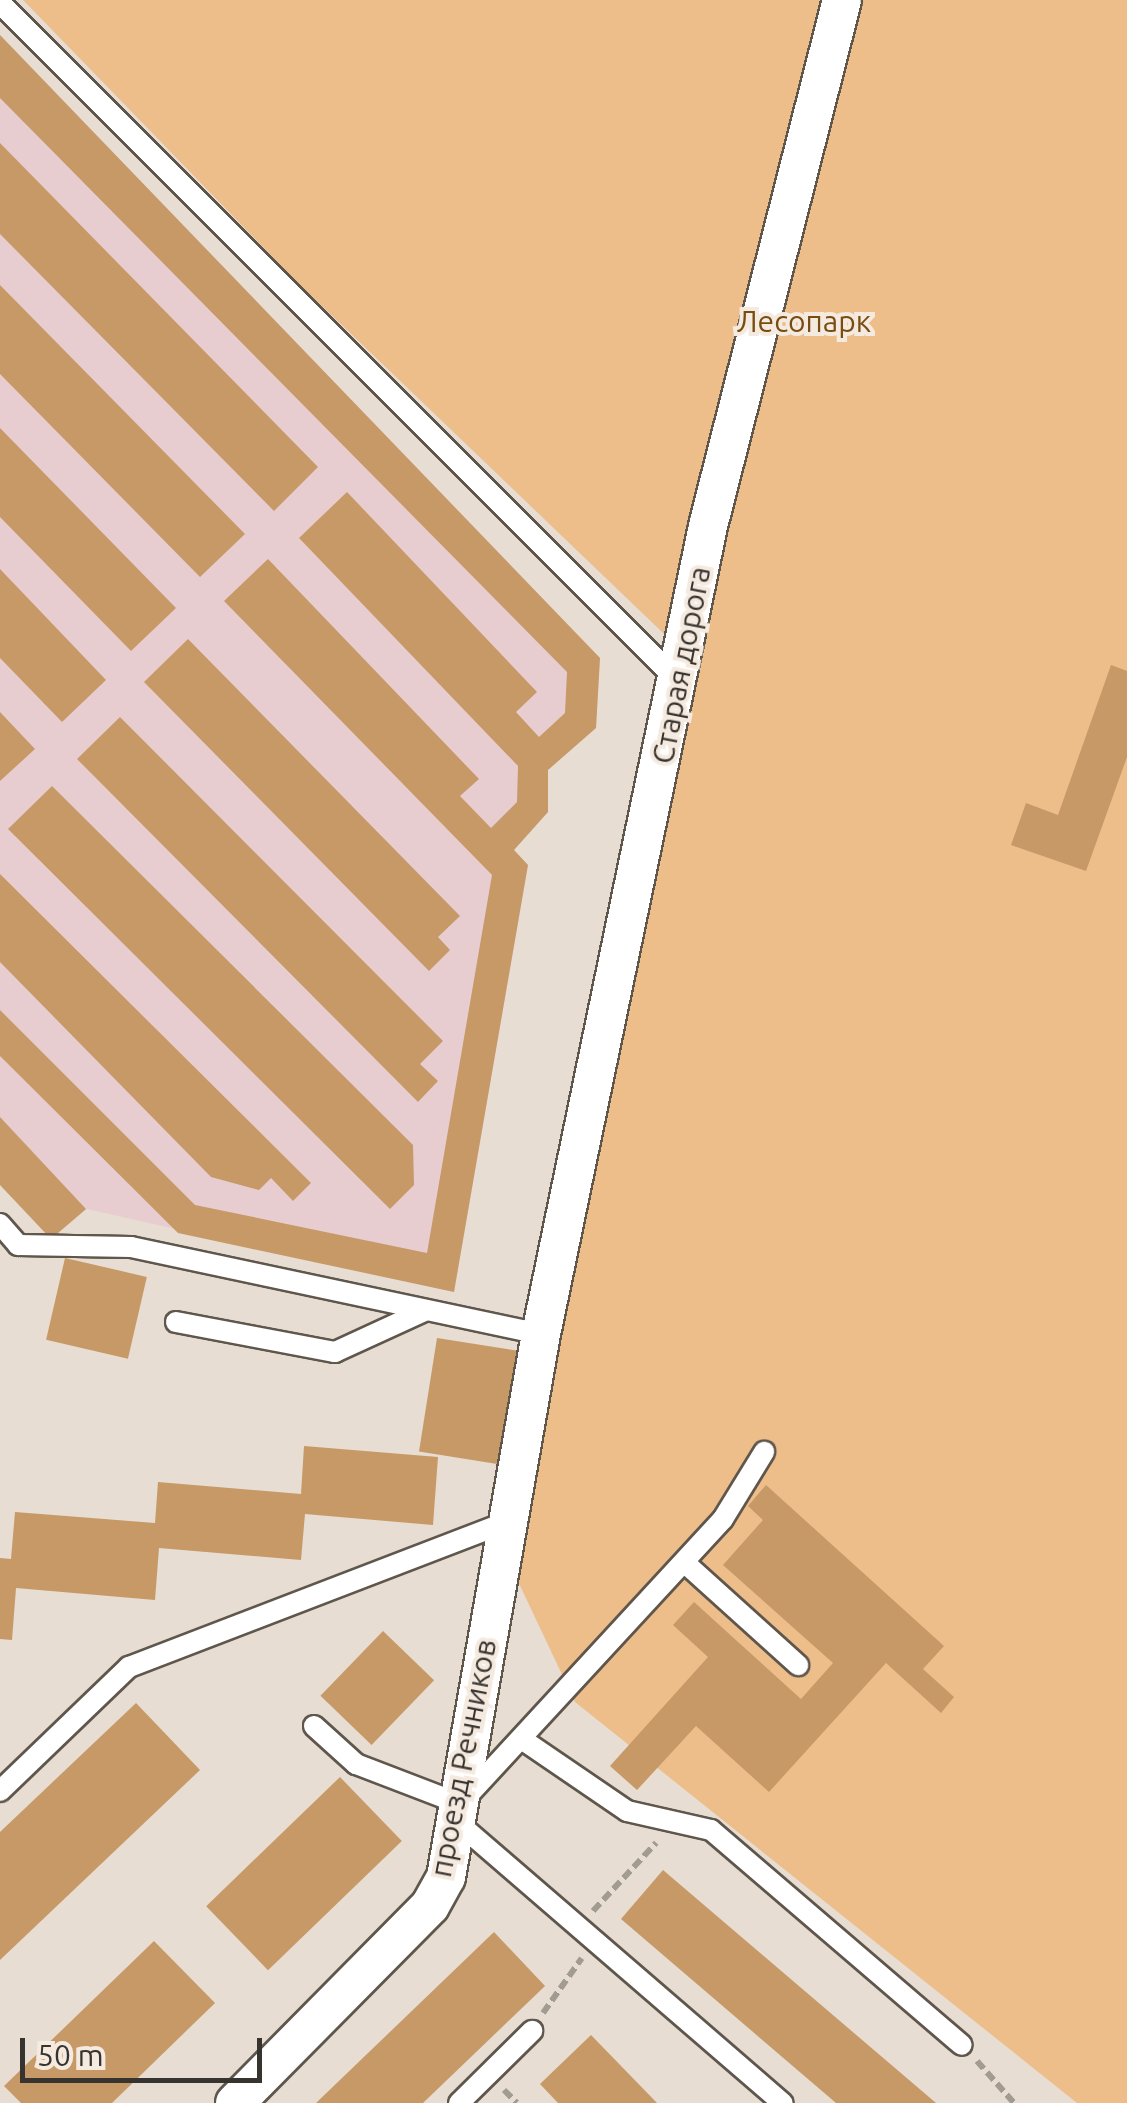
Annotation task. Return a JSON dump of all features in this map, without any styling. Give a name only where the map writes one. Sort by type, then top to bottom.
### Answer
[{"type":"street","name":"Старая дорога","points":[[541,1334],[758,304],[842,0]]},
{"type":"street","name":"проезд Речников","points":[[235,2103],[430,1906],[458,1813],[541,1334]]},
{"type":"lane","points":[[0,3],[680,683]]},
{"type":"lane","points":[[0,1224],[18,1245],[131,1247],[541,1334]]},
{"type":"lane","points":[[176,1322],[335,1352],[424,1311]]},
{"type":"lane","points":[[458,1813],[684,1562],[764,1452]]},
{"type":"lane","points":[[0,1791],[129,1667],[506,1522]]},
{"type":"lane","points":[[684,1562],[798,1665]]},
{"type":"lane","points":[[314,1726],[356,1764],[458,1813],[782,2103]]},
{"type":"lane","points":[[524,1740],[627,1811],[711,1830],[962,2046]]},
{"type":"lane","points":[[460,2103],[532,2031]]},
{"type":"path","points":[[606,1898],[648,1852]]},
{"type":"path","points":[[552,2000],[572,1967]]},
{"type":"path","points":[[962,2046],[1014,2103]]},
{"type":"path","points":[[505,2091],[517,2103]]},
{"type":"shaded area","points":[[0,35],[600,658],[596,728],[548,770],[548,812],[514,850],[528,865],[454,1292],[87,1209],[51,1239],[0,1185]]},
{"type":"green space","name":"Лесопарк","points":[[23,0],[1127,0],[1127,2103],[1077,2103],[575,1702],[515,1575],[685,654],[298,283]]},
{"type":"building","points":[[0,35],[600,658],[596,728],[548,770],[548,812],[514,850],[528,865],[454,1292],[178,1233],[0,1056],[0,1010],[195,1205],[427,1253],[492,875],[224,601],[268,559],[479,779],[460,796],[491,828],[517,802],[518,766],[299,538],[347,492],[537,692],[516,712],[539,737],[565,713],[567,672],[0,98]]},
{"type":"building","points":[[0,143],[318,467],[274,511],[0,234]]},
{"type":"building","points":[[0,285],[245,534],[200,577],[0,374]]},
{"type":"building","points":[[0,428],[176,608],[131,651],[0,517]]},
{"type":"building","points":[[0,569],[106,680],[62,722],[0,658]]},
{"type":"building","points":[[188,639],[460,916],[438,937],[450,950],[429,971],[144,682]]},
{"type":"building","points":[[1111,665],[1127,671],[1127,757],[1086,871],[1011,845],[1026,803],[1058,815]]},
{"type":"building","points":[[0,712],[35,749],[0,781]]},
{"type":"building","points":[[120,717],[443,1041],[420,1064],[438,1081],[418,1102],[77,759]]},
{"type":"building","points":[[52,786],[413,1145],[414,1185],[390,1209],[8,829]]},
{"type":"building","points":[[0,874],[311,1183],[293,1201],[271,1178],[259,1190],[211,1177],[0,962]]},
{"type":"building","points":[[0,1117],[86,1209],[51,1239],[0,1185]]},
{"type":"building","points":[[65,1258],[147,1277],[128,1359],[46,1340]]},
{"type":"building","points":[[437,1338],[523,1352],[505,1465],[419,1452]]},
{"type":"building","points":[[304,1446],[438,1457],[433,1525],[305,1514],[301,1560],[159,1548],[155,1600],[16,1588],[12,1640],[0,1639],[0,1558],[11,1559],[15,1512],[155,1523],[158,1482],[301,1494]]},
{"type":"building","points":[[766,1485],[944,1646],[923,1669],[954,1697],[941,1713],[886,1663],[769,1792],[696,1726],[637,1790],[610,1766],[708,1657],[673,1625],[694,1602],[801,1699],[833,1663],[723,1565],[763,1520],[748,1506]]},
{"type":"building","points":[[383,1631],[434,1680],[372,1745],[320,1696]]},
{"type":"building","points":[[136,1703],[200,1770],[0,1960],[0,1832]]},
{"type":"building","points":[[340,1777],[402,1841],[268,1970],[206,1906]]},
{"type":"building","points":[[663,1870],[936,2103],[836,2103],[621,1919]]},
{"type":"building","points":[[494,1932],[545,1986],[423,2103],[316,2103]]},
{"type":"building","points":[[154,1941],[215,2003],[112,2103],[21,2103],[4,2086]]},
{"type":"building","points":[[591,2035],[657,2103],[558,2103],[540,2084]]}]
